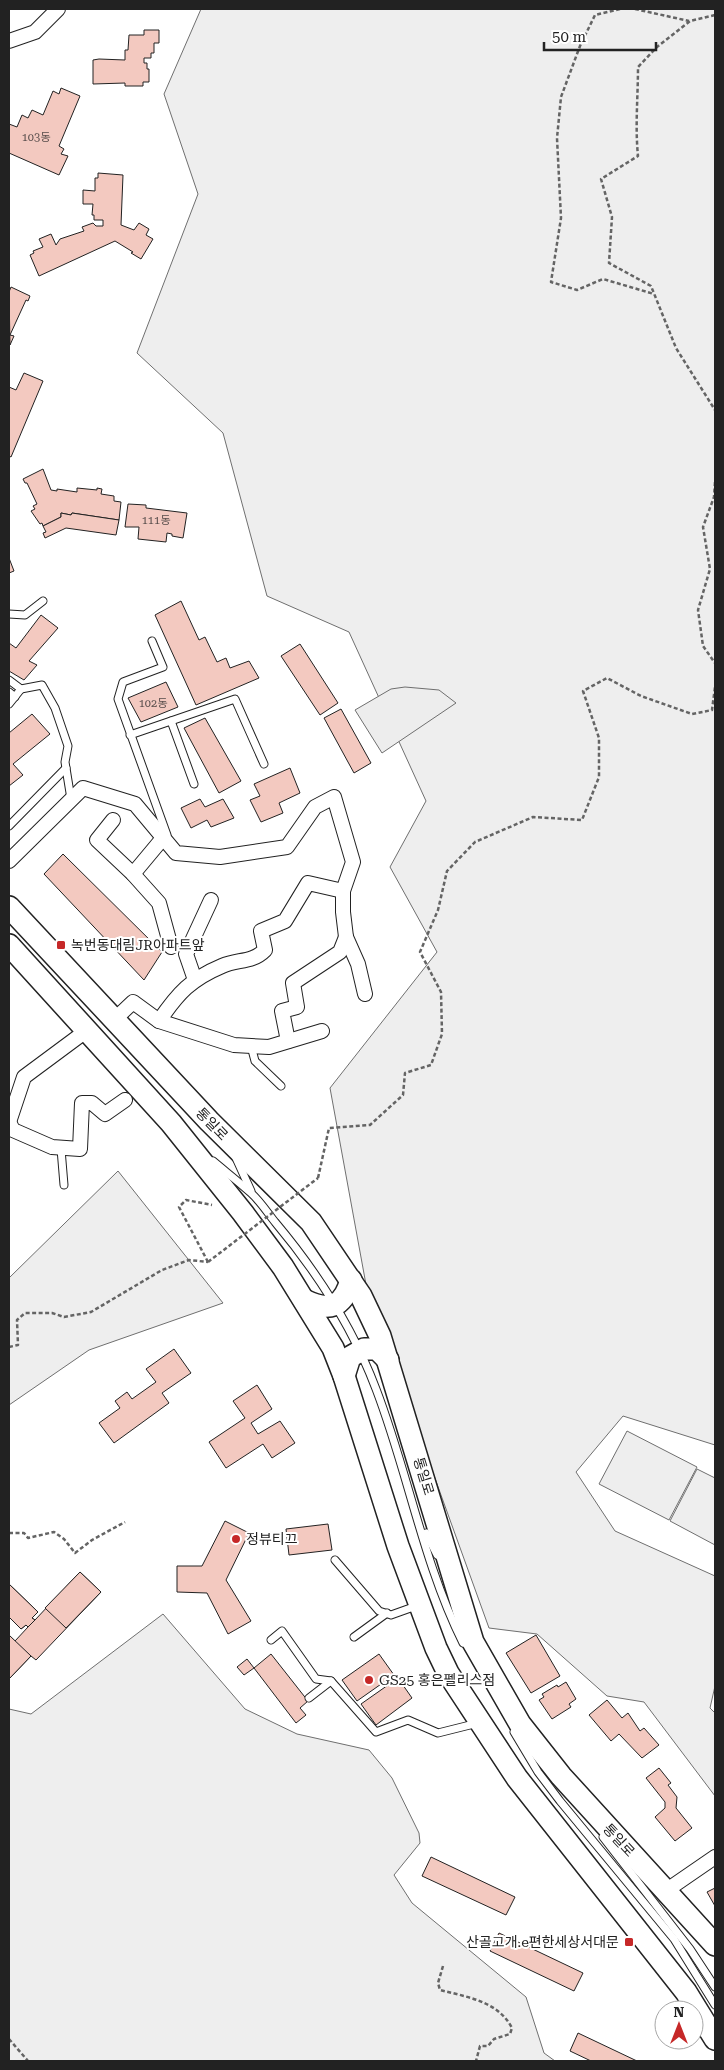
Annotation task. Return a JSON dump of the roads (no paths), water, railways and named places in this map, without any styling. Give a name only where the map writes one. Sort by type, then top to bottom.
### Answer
[{"type":"main road","name":"통일로","points":[[9,906],[228,1140],[311,1222],[351,1280],[376,1324],[474,1642],[520,1724],[581,1800],[667,1890],[715,1945]]},
{"type":"main road","points":[[9,945],[171,1123],[264,1240],[304,1300],[333,1348],[344,1376],[398,1546],[436,1648],[448,1673],[522,1786],[686,1992],[715,2039]]},
{"type":"main road","points":[[304,1300],[318,1307],[335,1304],[344,1298],[351,1280]]},
{"type":"main road","points":[[344,1376],[350,1357],[360,1351],[370,1348],[377,1350],[388,1360]]},
{"type":"street","points":[[9,41],[35,32],[58,9]]},
{"type":"street","points":[[9,861],[83,788],[135,804],[176,852],[220,857],[286,847],[315,807],[334,797],[353,862],[344,891],[343,912],[346,937],[358,964],[365,994]]},
{"type":"street","points":[[113,820],[97,840],[133,874],[159,903],[170,947]]},
{"type":"street","points":[[133,874],[167,842]]},
{"type":"street","points":[[160,1021],[176,996],[195,980],[223,966],[257,958],[265,950],[261,931],[285,921],[308,883],[344,891]]},
{"type":"street","points":[[195,980],[186,954],[212,900]]},
{"type":"street","points":[[288,1041],[282,1011],[297,1007],[293,983],[340,952],[346,937]]},
{"type":"street","points":[[114,1020],[133,1002],[160,1021],[234,1046],[269,1047],[322,1031]]},
{"type":"street","points":[[86,1031],[24,1077],[9,1122],[13,1130],[52,1147],[80,1149],[82,1103],[92,1103],[105,1114],[125,1100]]},
{"type":"street","points":[[667,1890],[715,1857]]},
{"type":"lane","points":[[9,614],[25,615],[43,601]]},
{"type":"lane","points":[[152,641],[163,668],[123,682],[118,699],[167,842]]},
{"type":"lane","points":[[9,680],[21,689]]},
{"type":"lane","points":[[9,704],[12,694],[21,689],[42,685],[55,708],[68,746],[65,762],[71,800]]},
{"type":"lane","points":[[130,735],[235,699],[264,764]]},
{"type":"lane","points":[[171,721],[194,784]]},
{"type":"lane","points":[[9,826],[66,768]]},
{"type":"lane","points":[[251,1046],[255,1061],[281,1086]]},
{"type":"lane","points":[[171,1123],[252,1194],[290,1240],[335,1304],[360,1351],[376,1389],[452,1620],[468,1652]]},
{"type":"lane","points":[[228,1140],[252,1194]]},
{"type":"lane","points":[[62,1149],[64,1185]]},
{"type":"lane","points":[[416,1512],[465,1614]]},
{"type":"lane","points":[[335,1560],[379,1611],[391,1615],[420,1604]]},
{"type":"lane","points":[[354,1637],[387,1613]]},
{"type":"lane","points":[[271,1640],[282,1631],[316,1679],[331,1681],[376,1732],[408,1720],[438,1734],[479,1723]]},
{"type":"lane","points":[[309,1698],[331,1681]]},
{"type":"lane","points":[[510,1724],[538,1772],[560,1801],[674,1939],[715,2005]]},
{"type":"lane","points":[[581,1800],[595,1825]]},
{"type":"lane","points":[[600,1834],[672,1925],[715,1987]]},
{"type":"place","name":"녹번동대림JR아파트앞","points":[[61,945]]},
{"type":"place","name":"정뷰티끄","points":[[236,1539]]},
{"type":"place","name":"GS25 홍은펠리스점","points":[[369,1680]]},
{"type":"place","name":"산골고개.e편한세상서대문","points":[[629,1942]]}]
